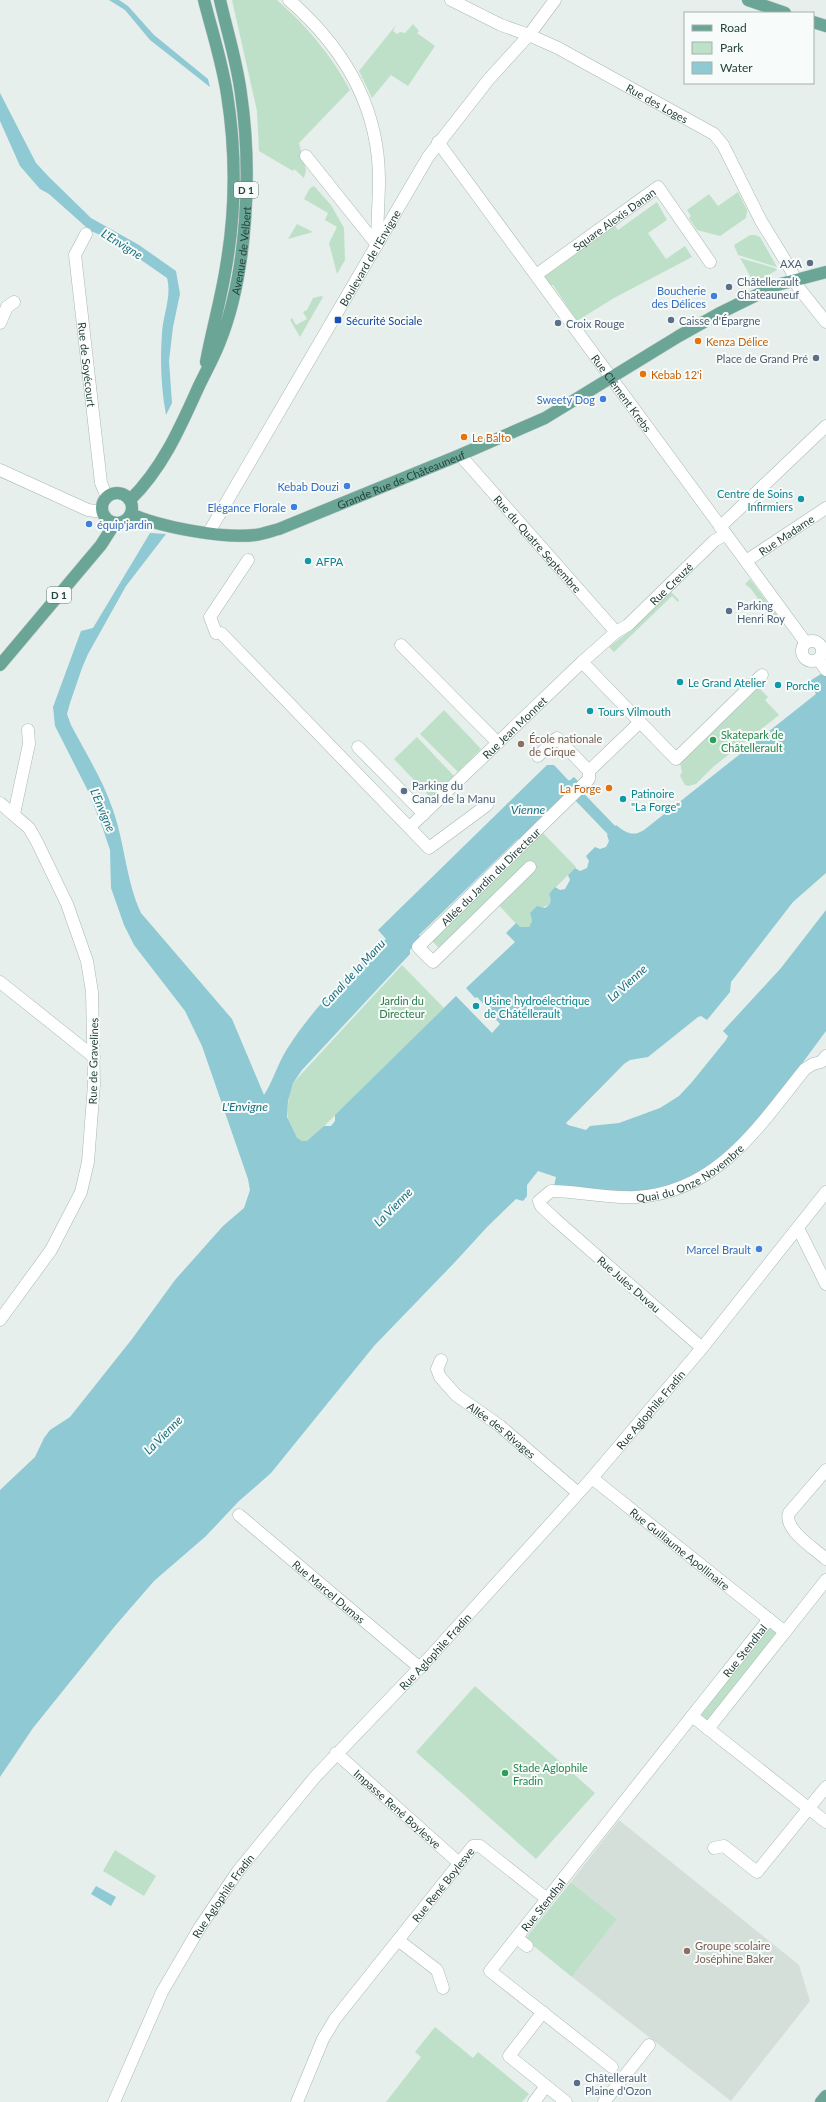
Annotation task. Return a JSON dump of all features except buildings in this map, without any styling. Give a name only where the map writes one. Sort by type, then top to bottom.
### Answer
[{"type":"main road","name":"Avenue de Velbert","points":[[203,377],[226,266],[231,223],[233,172],[227,96],[204,0]]},
{"type":"main road","name":"Avenue de Velbert","points":[[130,500],[148,481],[162,461],[219,344],[230,308],[244,225],[247,171],[241,94],[220,0]]},
{"type":"main road","points":[[748,0],[768,3],[783,12]]},
{"type":"main road","points":[[814,22],[826,26]]},
{"type":"main road","name":"Grande Rue de Châteauneuf","points":[[131,514],[152,523],[209,532],[242,536],[264,533],[460,455],[544,418],[703,322],[777,285],[826,272]]},
{"type":"main road","points":[[119,494],[130,500],[132,505],[131,514],[125,521],[115,523],[107,519],[103,512],[104,502],[107,498],[119,494]]},
{"type":"main road","name":"D 1","points":[[0,665],[101,545],[115,523]]},
{"type":"main road","points":[[821,2102],[826,2096]]},
{"type":"street","points":[[289,0],[308,16],[337,49],[353,75],[364,101],[373,129],[378,158],[377,245]]},
{"type":"street","name":"Rue des Loges","points":[[451,0],[501,26],[529,35],[558,48],[714,134],[719,139],[761,221],[791,270],[794,280],[807,300],[826,322]]},
{"type":"street","name":"Boulevard de l'Envigne","points":[[209,532],[438,142],[489,79],[529,35],[555,0]]},
{"type":"street","name":"Rue Clément Krebs","points":[[438,142],[806,643]]},
{"type":"street","points":[[306,156],[377,245]]},
{"type":"street","name":"Square Alexis Danan","points":[[536,275],[658,187],[710,262]]},
{"type":"street","name":"Rue de Soyécourt","points":[[86,234],[75,255],[101,483],[107,498]]},
{"type":"street","points":[[0,322],[8,307],[14,302]]},
{"type":"street","name":"Rue Creuzé","points":[[616,632],[628,625],[714,541],[723,530],[826,426]]},
{"type":"street","name":"Rue du Quatre Septembre","points":[[460,455],[616,632]]},
{"type":"street","points":[[0,470],[88,510],[103,512]]},
{"type":"street","name":"Rue Madame","points":[[746,561],[826,508]]},
{"type":"street","points":[[248,560],[210,617],[216,633],[222,633],[429,848],[487,805]]},
{"type":"street","name":"Rue Jean Monnet","points":[[412,824],[582,662],[616,632]]},
{"type":"street","points":[[816,642],[823,659],[812,661],[804,658],[802,651],[806,643],[816,642]]},
{"type":"street","points":[[401,645],[498,743]]},
{"type":"street","points":[[582,662],[676,759],[762,675]]},
{"type":"street","name":"Allée du Jardin du Directeur","points":[[530,867],[433,962],[418,947],[589,779],[589,771],[640,722]]},
{"type":"street","points":[[14,814],[29,744],[28,730]]},
{"type":"street","points":[[538,756],[557,738],[589,771]]},
{"type":"street","points":[[358,747],[424,814]]},
{"type":"street","name":"Rue de Gravelines","points":[[0,803],[28,828],[40,849],[67,904],[88,960],[92,992],[94,1058],[94,1084],[88,1162],[81,1192],[51,1250],[0,1320]]},
{"type":"street","points":[[0,982],[94,1058]]},
{"type":"street","name":"Quai du Onze Novembre","points":[[556,1220],[541,1206],[539,1201],[551,1191],[636,1197],[674,1189],[713,1171],[743,1145],[805,1069],[813,1064],[824,1062]]},
{"type":"street","name":"Rue Aglophile Fradin","points":[[114,2102],[151,2013],[200,1927],[238,1872],[315,1776],[420,1668],[592,1478],[702,1348],[826,1192]]},
{"type":"street","name":"Rue Jules Duvau","points":[[556,1220],[702,1348]]},
{"type":"street","points":[[798,1228],[826,1284]]},
{"type":"street","name":"Allée des Rivages","points":[[441,1360],[438,1369],[440,1377],[456,1395],[495,1422],[578,1493]]},
{"type":"street","points":[[826,1470],[787,1517],[791,1528],[826,1559]]},
{"type":"street","name":"Rue Guillaume Apollinaire","points":[[592,1478],[769,1619]]},
{"type":"street","name":"Rue Marcel Dumas","points":[[239,1515],[420,1668]]},
{"type":"street","name":"Rue Stendhal","points":[[708,1729],[826,1580]]},
{"type":"street","name":"Rue Stendhal","points":[[612,2067],[490,1971],[769,1619],[785,1632]]},
{"type":"street","points":[[692,1716],[826,1822]]},
{"type":"street","name":"Impasse René Boylesve","points":[[336,1753],[459,1863]]},
{"type":"street","points":[[714,1848],[724,1846],[757,1872],[826,1787]]},
{"type":"street","name":"Rue René Boylesve","points":[[297,2102],[328,2029],[473,1846],[480,1846],[547,1900]]},
{"type":"street","points":[[517,1938],[527,1946]]},
{"type":"street","points":[[398,1940],[437,1970],[443,1988]]},
{"type":"street","points":[[543,2012],[509,2056],[566,2102]]},
{"type":"street","points":[[604,2102],[649,2045]]},
{"type":"street","points":[[534,2102],[546,2086]]},
{"type":"shaded area","name":"Groupe scolaire Joséphine Baker","points":[[619,1820],[799,1965],[810,2001],[731,2101],[572,1977],[617,1919],[571,1882]]},
{"type":"green space","points":[[232,0],[277,0],[318,42],[343,77],[350,90],[299,143],[306,170],[304,178],[294,169],[293,171],[259,151],[257,111]]},
{"type":"green space","points":[[413,24],[419,31],[417,33],[435,46],[408,86],[391,75],[372,98],[359,71],[396,25],[393,31],[397,34],[400,32],[405,33]]},
{"type":"green space","points":[[314,186],[331,205],[344,228],[345,260],[337,274],[329,243],[337,227],[325,220],[328,213],[304,199],[310,188]]},
{"type":"green space","points":[[738,192],[747,210],[746,218],[720,236],[697,230],[689,218],[691,216],[687,210],[709,194],[718,206]]},
{"type":"green space","points":[[657,202],[667,220],[648,233],[666,259],[685,246],[692,257],[614,298],[577,321],[553,285],[549,285],[544,277],[615,226],[618,230]]},
{"type":"green space","points":[[297,224],[313,232],[288,239]]},
{"type":"green space","points":[[750,235],[760,237],[777,267],[738,255],[734,245]]},
{"type":"green space","points":[[740,258],[775,268],[777,270],[754,283]]},
{"type":"green space","points":[[323,297],[300,337],[290,320],[292,318],[296,325],[307,319],[303,312],[307,310],[313,298]]},
{"type":"green space","points":[[750,579],[780,619],[776,623],[751,589],[745,584]]},
{"type":"green space","points":[[671,592],[679,600],[678,602],[672,596],[614,652],[609,647],[631,630]]},
{"type":"green space","name":"Skatepark de Châtellerault","points":[[758,687],[768,697],[765,700],[779,715],[713,767],[696,784],[688,786],[685,785],[680,776],[682,772],[680,763]]},
{"type":"green space","points":[[444,710],[481,749],[458,772],[420,734]]},
{"type":"green space","points":[[417,737],[454,776],[431,798],[394,759]]},
{"type":"green space","points":[[541,831],[576,867],[549,894],[551,899],[550,904],[530,914],[532,921],[529,927],[519,927],[492,898],[440,949],[430,939]]},
{"type":"green space","name":"Jardin du Directeur","points":[[402,965],[444,1008],[310,1140],[305,1142],[297,1139],[292,1133],[288,1117],[289,1098],[293,1083]]},
{"type":"green space","points":[[769,1626],[778,1633],[709,1722],[700,1717],[700,1712]]},
{"type":"green space","name":"Stade Aglophile Fradin","points":[[475,1686],[595,1793],[536,1859],[416,1752]]},
{"type":"green space","points":[[115,1850],[156,1876],[144,1896],[103,1871]]},
{"type":"green space","points":[[571,1882],[617,1919],[572,1977],[525,1939]]},
{"type":"green space","points":[[435,2027],[473,2058],[478,2052],[529,2094],[522,2102],[386,2102],[421,2057],[415,2052]]},
{"type":"water","points":[[109,0],[119,0],[128,6],[154,35],[208,79],[210,87],[150,40],[125,10]]},
{"type":"water","name":"L'Envigne","points":[[0,93],[36,163],[49,177],[91,218],[139,245],[176,271],[180,294],[173,327],[169,361],[172,403],[166,415],[161,374],[161,353],[163,326],[167,306],[167,278],[131,253],[105,239],[105,237],[91,231],[91,229],[86,227],[49,194],[40,189],[20,166],[0,121]]},
{"type":"water","points":[[150,533],[166,534],[126,586],[88,654],[67,714],[71,725],[109,799],[117,823],[132,888],[141,913],[232,1019],[264,1095],[284,1054],[309,1018],[359,964],[386,939],[378,930],[547,765],[554,765],[569,781],[574,777],[580,783],[520,842],[518,839],[419,935],[421,938],[410,950],[410,954],[302,1070],[293,1083],[288,1101],[287,1117],[297,1138],[302,1141],[307,1141],[324,1126],[331,1126],[335,1121],[335,1115],[456,996],[492,1033],[500,1024],[477,997],[475,998],[466,988],[515,942],[506,933],[516,923],[520,927],[529,927],[532,921],[530,913],[537,906],[545,908],[549,905],[551,900],[549,894],[555,887],[560,890],[565,889],[570,880],[568,875],[575,868],[580,871],[587,868],[589,861],[586,856],[595,847],[600,849],[606,847],[609,841],[607,835],[616,825],[633,834],[644,830],[816,694],[808,682],[826,671],[826,873],[793,902],[731,982],[730,992],[707,1020],[701,1016],[698,1017],[648,1057],[630,1060],[624,1064],[566,1123],[568,1125],[586,1130],[590,1126],[619,1123],[660,1108],[679,1096],[726,1040],[728,1036],[723,1031],[781,968],[826,910],[826,1031],[784,1088],[731,1151],[709,1168],[669,1186],[637,1193],[554,1186],[556,1177],[538,1171],[527,1185],[527,1196],[523,1201],[516,1199],[488,1226],[374,1346],[271,1473],[239,1501],[206,1536],[154,1581],[115,1626],[33,1728],[0,1777],[0,1490],[35,1457],[44,1438],[50,1430],[70,1417],[132,1339],[175,1280],[223,1226],[244,1208],[250,1190],[248,1179],[202,1046],[185,1011],[134,945],[124,925],[111,888],[110,850],[103,829],[88,791],[55,726],[53,707],[81,631],[93,628]]},
{"type":"water","points":[[96,1886],[116,1897],[111,1906],[91,1894]]},
{"type":"waterway","points":[[569,786],[621,840]]},
{"type":"place","name":"AXA","points":[[810,263]]},
{"type":"place","name":"Châtellerault Chateauneuf","points":[[729,287]]},
{"type":"place","name":"Boucherie des Délices","points":[[714,296]]},
{"type":"place","name":"Sécurité Sociale","points":[[338,320]]},
{"type":"place","name":"Caisse d'Épargne","points":[[671,320]]},
{"type":"place","name":"Croix Rouge","points":[[558,323]]},
{"type":"place","name":"Kenza Délice","points":[[698,341]]},
{"type":"place","name":"Place de Grand Pré","points":[[816,358]]},
{"type":"place","name":"Kebab 12'i","points":[[643,374]]},
{"type":"place","name":"Sweety Dog","points":[[603,399]]},
{"type":"place","name":"Le Balto","points":[[464,437]]},
{"type":"place","name":"Kebab Douzi","points":[[347,486]]},
{"type":"place","name":"Centre de Soins Infirmiers","points":[[801,499]]},
{"type":"place","name":"Elégance Florale","points":[[294,507]]},
{"type":"place","name":"équip'jardin","points":[[89,524]]},
{"type":"place","name":"AFPA","points":[[308,561]]},
{"type":"place","name":"Parking Henri Roy","points":[[729,611]]},
{"type":"place","name":"Le Grand Atelier","points":[[680,682]]},
{"type":"place","name":"Porche","points":[[778,685]]},
{"type":"place","name":"Tours Vilmouth","points":[[590,711]]},
{"type":"place","name":"Skatepark de Châtellerault","points":[[713,740]]},
{"type":"place","name":"École nationale de Cirque","points":[[521,744]]},
{"type":"place","name":"La Forge","points":[[609,788]]},
{"type":"place","name":"Parking du Canal de la Manu","points":[[404,791]]},
{"type":"place","name":"Patinoire \"La Forge\"","points":[[623,799]]},
{"type":"place","name":"Usine hydroélectrique de Châtellerault","points":[[476,1006]]},
{"type":"place","name":"Marcel Brault","points":[[759,1249]]},
{"type":"place","name":"Stade Aglophile Fradin","points":[[505,1773]]},
{"type":"place","name":"Groupe scolaire Joséphine Baker","points":[[687,1951]]},
{"type":"place","name":"Châtellerault Plaine d'Ozon","points":[[577,2083]]},
{"type":"water label","name":"Vienne","points":[[528,809]]},
{"type":"water label","name":"Canal de la Manu","points":[[353,973]]},
{"type":"water label","name":"La Vienne","points":[[627,983]]},
{"type":"water label","name":"La Vienne","points":[[393,1207]]},
{"type":"water label","name":"La Vienne","points":[[163,1435]]}]
